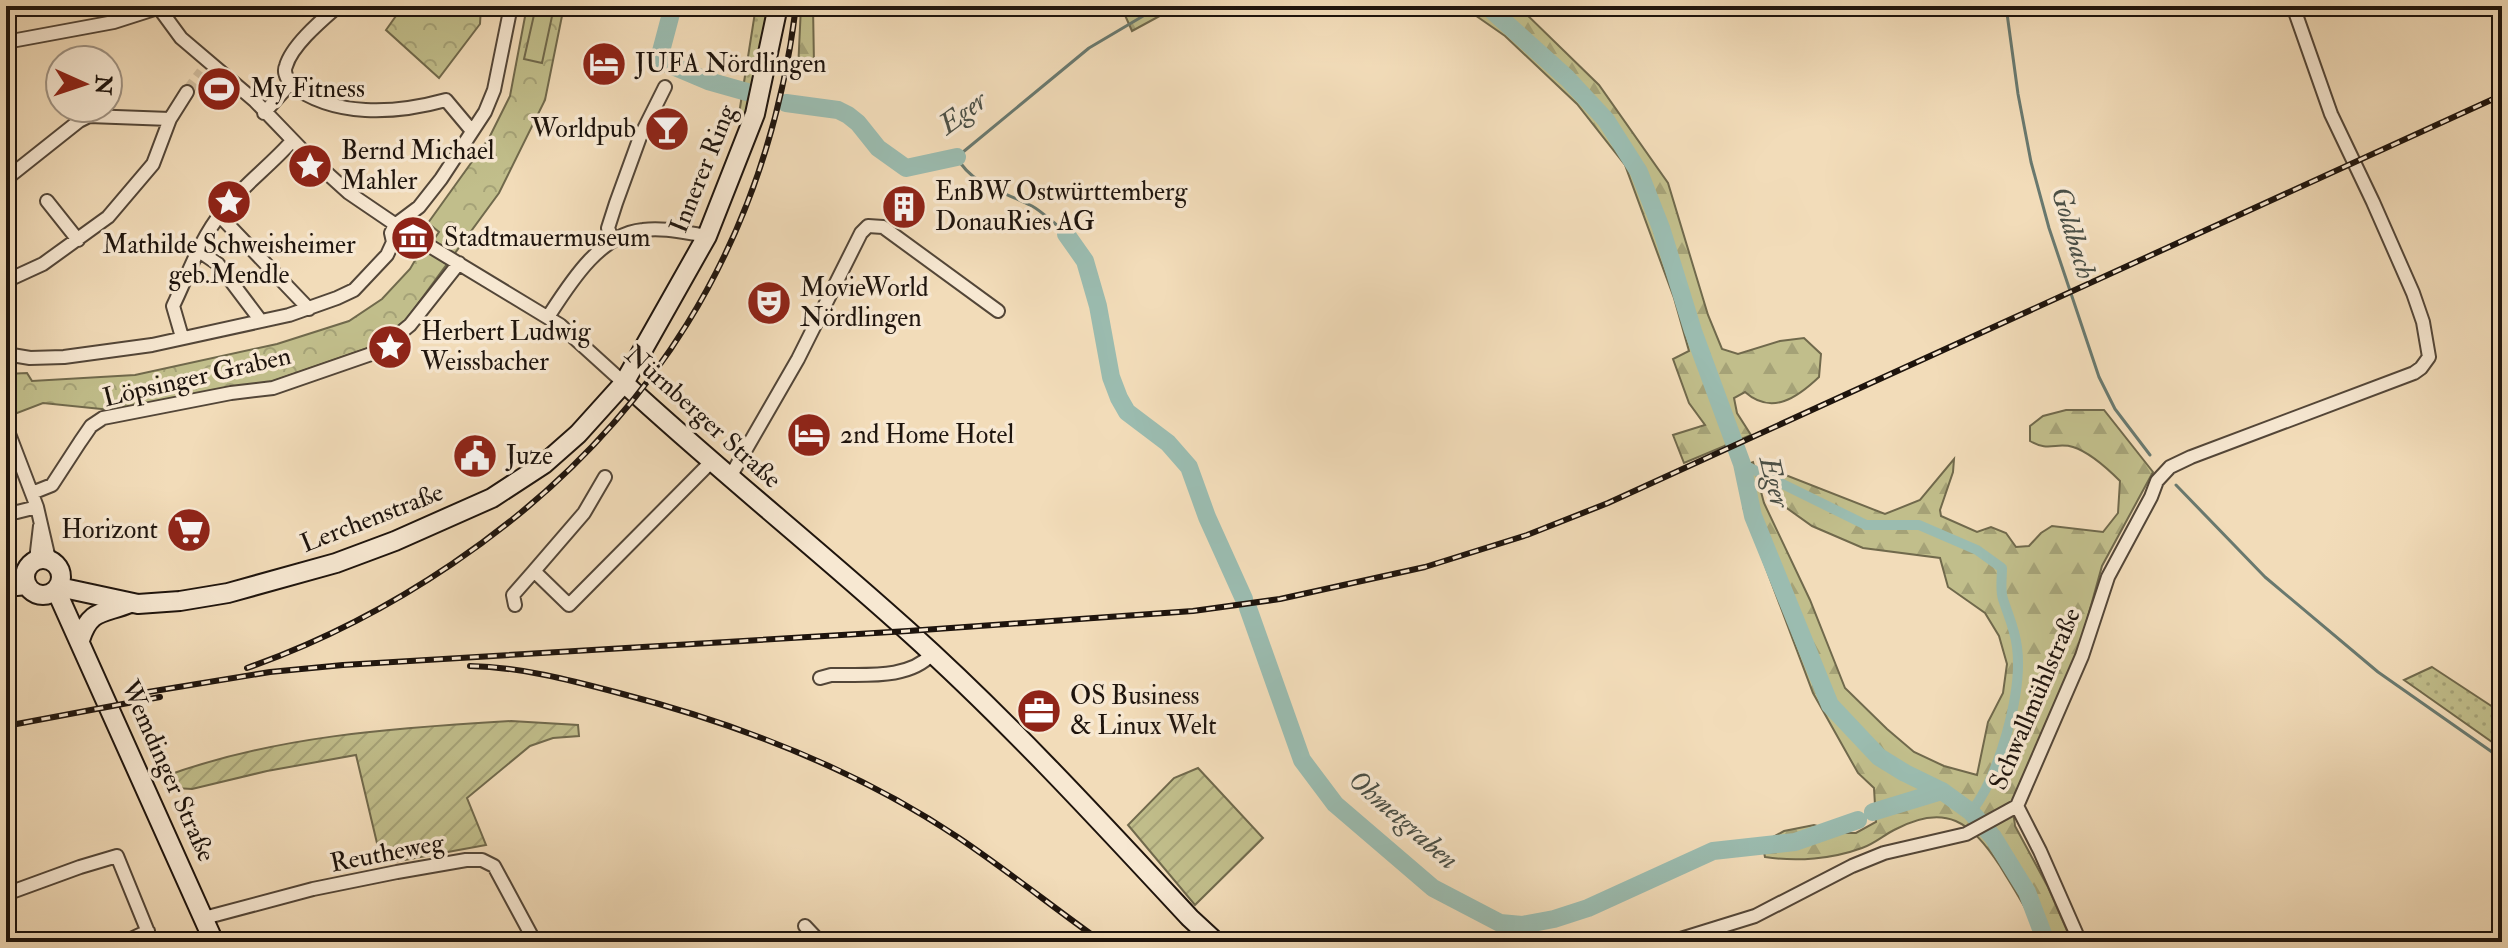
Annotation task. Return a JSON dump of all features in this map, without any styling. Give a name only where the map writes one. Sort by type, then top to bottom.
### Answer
[{"type":"main road","name":"Innerer Ring","points":[[624,383],[707,236],[755,114],[778,6]]},
{"type":"main road","name":"Nürnberger Straße","points":[[624,383],[932,654],[1034,754],[1216,942]]},
{"type":"main road","name":"Lerchenstraße","points":[[56,587],[130,603],[180,601],[228,593],[336,563],[461,513],[502,492],[544,464],[578,434],[624,383]]},
{"type":"main road","name":"Wemdinger Straße","points":[[34,570],[58,566],[56,587],[61,617],[70,623],[80,640],[214,942]]},
{"type":"main road","points":[[6,578],[34,570]]},
{"type":"main road","points":[[34,570],[33,592],[56,587]]},
{"type":"main road","points":[[6,587],[34,570]]},
{"type":"main road","points":[[80,640],[92,618],[105,610],[115,610],[130,603]]},
{"type":"street","points":[[337,6],[309,31],[285,66],[285,75],[295,88],[325,103],[354,109],[401,110],[446,100],[472,131]]},
{"type":"street","points":[[6,354],[30,358],[64,357],[138,347],[309,309],[354,290],[387,255],[393,242],[391,233],[419,207],[441,179],[485,112],[494,90],[511,6]]},
{"type":"street","name":"Schwallmühlstraße","points":[[1671,942],[1755,916],[1884,853],[1966,834],[2011,809],[2082,656],[2108,577],[2157,481],[2170,467],[2204,452],[2414,373],[2429,357],[2423,322],[2413,293],[2331,114],[2293,6]]},
{"type":"street","points":[[6,42],[114,22],[162,7],[181,38],[206,67],[255,101],[292,141],[349,193],[397,226]]},
{"type":"street","points":[[613,241],[608,228],[616,203],[640,137],[665,87]]},
{"type":"street","points":[[264,113],[295,88]]},
{"type":"street","points":[[6,281],[43,264],[78,240],[108,217],[134,190],[153,164],[170,119],[187,92]]},
{"type":"street","points":[[6,179],[89,116],[170,119]]},
{"type":"street","points":[[182,337],[173,306],[219,215],[292,141]]},
{"type":"street","points":[[47,201],[78,240]]},
{"type":"street","points":[[219,215],[309,309]]},
{"type":"street","points":[[730,477],[798,359],[861,233],[868,226],[883,227],[998,311]]},
{"type":"street","points":[[548,317],[588,264],[624,234],[657,229],[707,236]]},
{"type":"street","name":"Nürnberger Straße","points":[[423,242],[548,317],[591,351],[624,383]]},
{"type":"street","points":[[199,251],[218,264],[261,321]]},
{"type":"street","name":"Löpsinger Graben","points":[[32,493],[52,485],[85,434],[103,418],[273,388],[377,352],[410,325],[459,263]]},
{"type":"street","points":[[6,426],[37,507],[40,523],[34,570]]},
{"type":"street","points":[[534,571],[569,605],[712,461]]},
{"type":"street","points":[[515,605],[513,595],[584,513],[605,477]]},
{"type":"street","points":[[6,510],[17,512],[37,507]]},
{"type":"street","points":[[820,678],[914,669],[932,654]]},
{"type":"street","points":[[2011,809],[2040,851],[2080,942]]},
{"type":"street","points":[[6,894],[117,856],[150,937],[125,942]]},
{"type":"street","name":"Reutheweg","points":[[204,918],[379,875],[482,860],[494,866],[535,942]]},
{"type":"street","points":[[805,926],[820,942]]},
{"type":"green space","points":[[403,6],[481,6],[480,24],[439,78],[386,30]]},
{"type":"green space","points":[[527,6],[564,6],[545,100],[499,193],[406,320],[371,347],[262,385],[121,411],[43,403],[12,415],[6,399],[6,374],[27,373],[32,381],[135,375],[277,344],[349,321],[382,299],[410,269],[420,252],[424,254],[439,232],[428,223],[489,138],[510,96]]},
{"type":"green space","points":[[536,6],[554,7],[542,63],[524,59]]},
{"type":"green space","points":[[756,6],[770,6],[748,118],[739,114]]},
{"type":"green space","points":[[801,6],[813,6],[814,65],[798,70]]},
{"type":"green space","points":[[1127,6],[1178,6],[1132,31],[1124,13]]},
{"type":"green space","points":[[1462,6],[1518,6],[1599,85],[1668,183],[1708,315],[1722,349],[1738,354],[1780,341],[1804,338],[1821,354],[1819,377],[1793,397],[1765,403],[1745,392],[1734,398],[1737,413],[1751,435],[1684,463],[1673,435],[1705,425],[1689,403],[1673,359],[1689,351],[1674,298],[1625,165],[1577,104],[1505,36]]},
{"type":"green space","points":[[2066,410],[2104,410],[2153,472],[2102,566],[2074,667],[2012,803],[2015,826],[2048,887],[2072,942],[2040,942],[2027,912],[1979,838],[1956,821],[1943,817],[1912,822],[1866,846],[1839,855],[1802,859],[1765,857],[1762,843],[1784,831],[1814,825],[1842,833],[1856,833],[1876,822],[1874,788],[1858,773],[1813,693],[1743,507],[1745,493],[1736,469],[1753,462],[1764,503],[1810,600],[1845,688],[1914,752],[1944,766],[1977,775],[1988,722],[2003,693],[2007,664],[1999,636],[1985,613],[1948,587],[1940,558],[1863,548],[1812,526],[1767,494],[1766,473],[1783,474],[1885,514],[1920,500],[1954,459],[1941,516],[1977,532],[1991,527],[2006,533],[2016,547],[2029,546],[2052,526],[2103,532],[2118,513],[2120,481],[2079,449],[2042,446],[2030,441],[2030,426],[2043,416]]},
{"type":"green space","points":[[2432,667],[2502,713],[2502,749],[2404,680]]},
{"type":"green space","points":[[511,721],[578,725],[579,736],[553,738],[530,746],[467,798],[486,845],[382,864],[356,755],[267,771],[192,789],[175,788],[160,778],[246,752],[289,743],[378,731]]},
{"type":"green space","points":[[1198,768],[1263,838],[1195,905],[1128,825],[1174,778]]},
{"type":"waterway","name":"Eger","points":[[673,6],[660,55],[663,62],[708,81],[747,92]]},
{"type":"waterway","name":"Eger","points":[[1058,226],[1032,206],[980,181],[963,167],[957,157],[1089,48],[1160,6]]},
{"type":"waterway","name":"Eger","points":[[1487,6],[1567,78],[1606,120],[1639,172],[1742,464],[1753,516],[1830,705],[1879,757],[1942,791],[1971,812],[1993,837],[2027,892],[2046,942]]},
{"type":"waterway","name":"Goldbach","points":[[2006,6],[2031,162],[2049,228],[2099,377],[2115,409],[2150,455]]},
{"type":"waterway","name":"Eger","points":[[786,103],[838,110],[848,115],[878,148],[906,168],[957,157]]},
{"type":"waterway","name":"Ohmetgraben","points":[[1066,234],[1085,261],[1098,306],[1111,377],[1119,398],[1127,412],[1168,443],[1189,467],[1207,517],[1244,599]]},
{"type":"waterway","points":[[1742,464],[1866,525],[1919,525],[1977,550],[2002,568],[2002,595],[2017,647],[2016,687],[1999,756],[1991,778],[1971,812]]},
{"type":"waterway","name":"Goldbach","points":[[2176,485],[2265,577],[2378,672],[2502,759]]},
{"type":"waterway","name":"Ohmetgraben","points":[[1248,608],[1302,760],[1335,804],[1433,888],[1500,923],[1522,925],[1554,919],[1588,908],[1713,851],[1795,842],[1858,820]]},
{"type":"waterway","name":"Ohmetgraben","points":[[1873,812],[1942,791]]},
{"type":"tunnel","points":[[187,92],[202,72]]},
{"type":"tunnel","points":[[399,227],[423,242]]},
{"type":"railway","points":[[247,668],[353,623],[452,564],[522,512],[585,454],[640,391],[687,324],[726,252],[758,174],[781,93],[796,6]]},
{"type":"railway","points":[[148,692],[270,672],[343,665],[1193,611],[1280,599],[1425,567],[1527,535],[1608,503],[2502,95]]},
{"type":"railway","points":[[470,666],[527,672],[601,688],[708,719],[795,751],[920,813],[1102,942]]},
{"type":"railway","points":[[6,726],[160,697]]},
{"type":"place","name":"JUFA Nördlingen","points":[[604,64]]},
{"type":"place","name":"My Fitness","points":[[219,89]]},
{"type":"place","name":"Worldpub","points":[[667,129]]},
{"type":"place","name":"Bernd Michael Mahler","points":[[310,166]]},
{"type":"place","name":"Mathilde Schweisheimer geb.Mendle","points":[[229,202]]},
{"type":"place","name":"EnBW Ostwürttemberg DonauRies AG","points":[[904,207]]},
{"type":"place","name":"Stadtmauermuseum","points":[[413,238]]},
{"type":"place","name":"MovieWorld Nördlingen","points":[[769,303]]},
{"type":"place","name":"Herbert Ludwig Weissbacher","points":[[390,347]]},
{"type":"place","name":"2nd Home Hotel","points":[[809,435]]},
{"type":"place","name":"Juze","points":[[475,456]]},
{"type":"place","name":"Horizont","points":[[189,530]]},
{"type":"place","name":"OS Business & Linux Welt","points":[[1039,711]]}]
